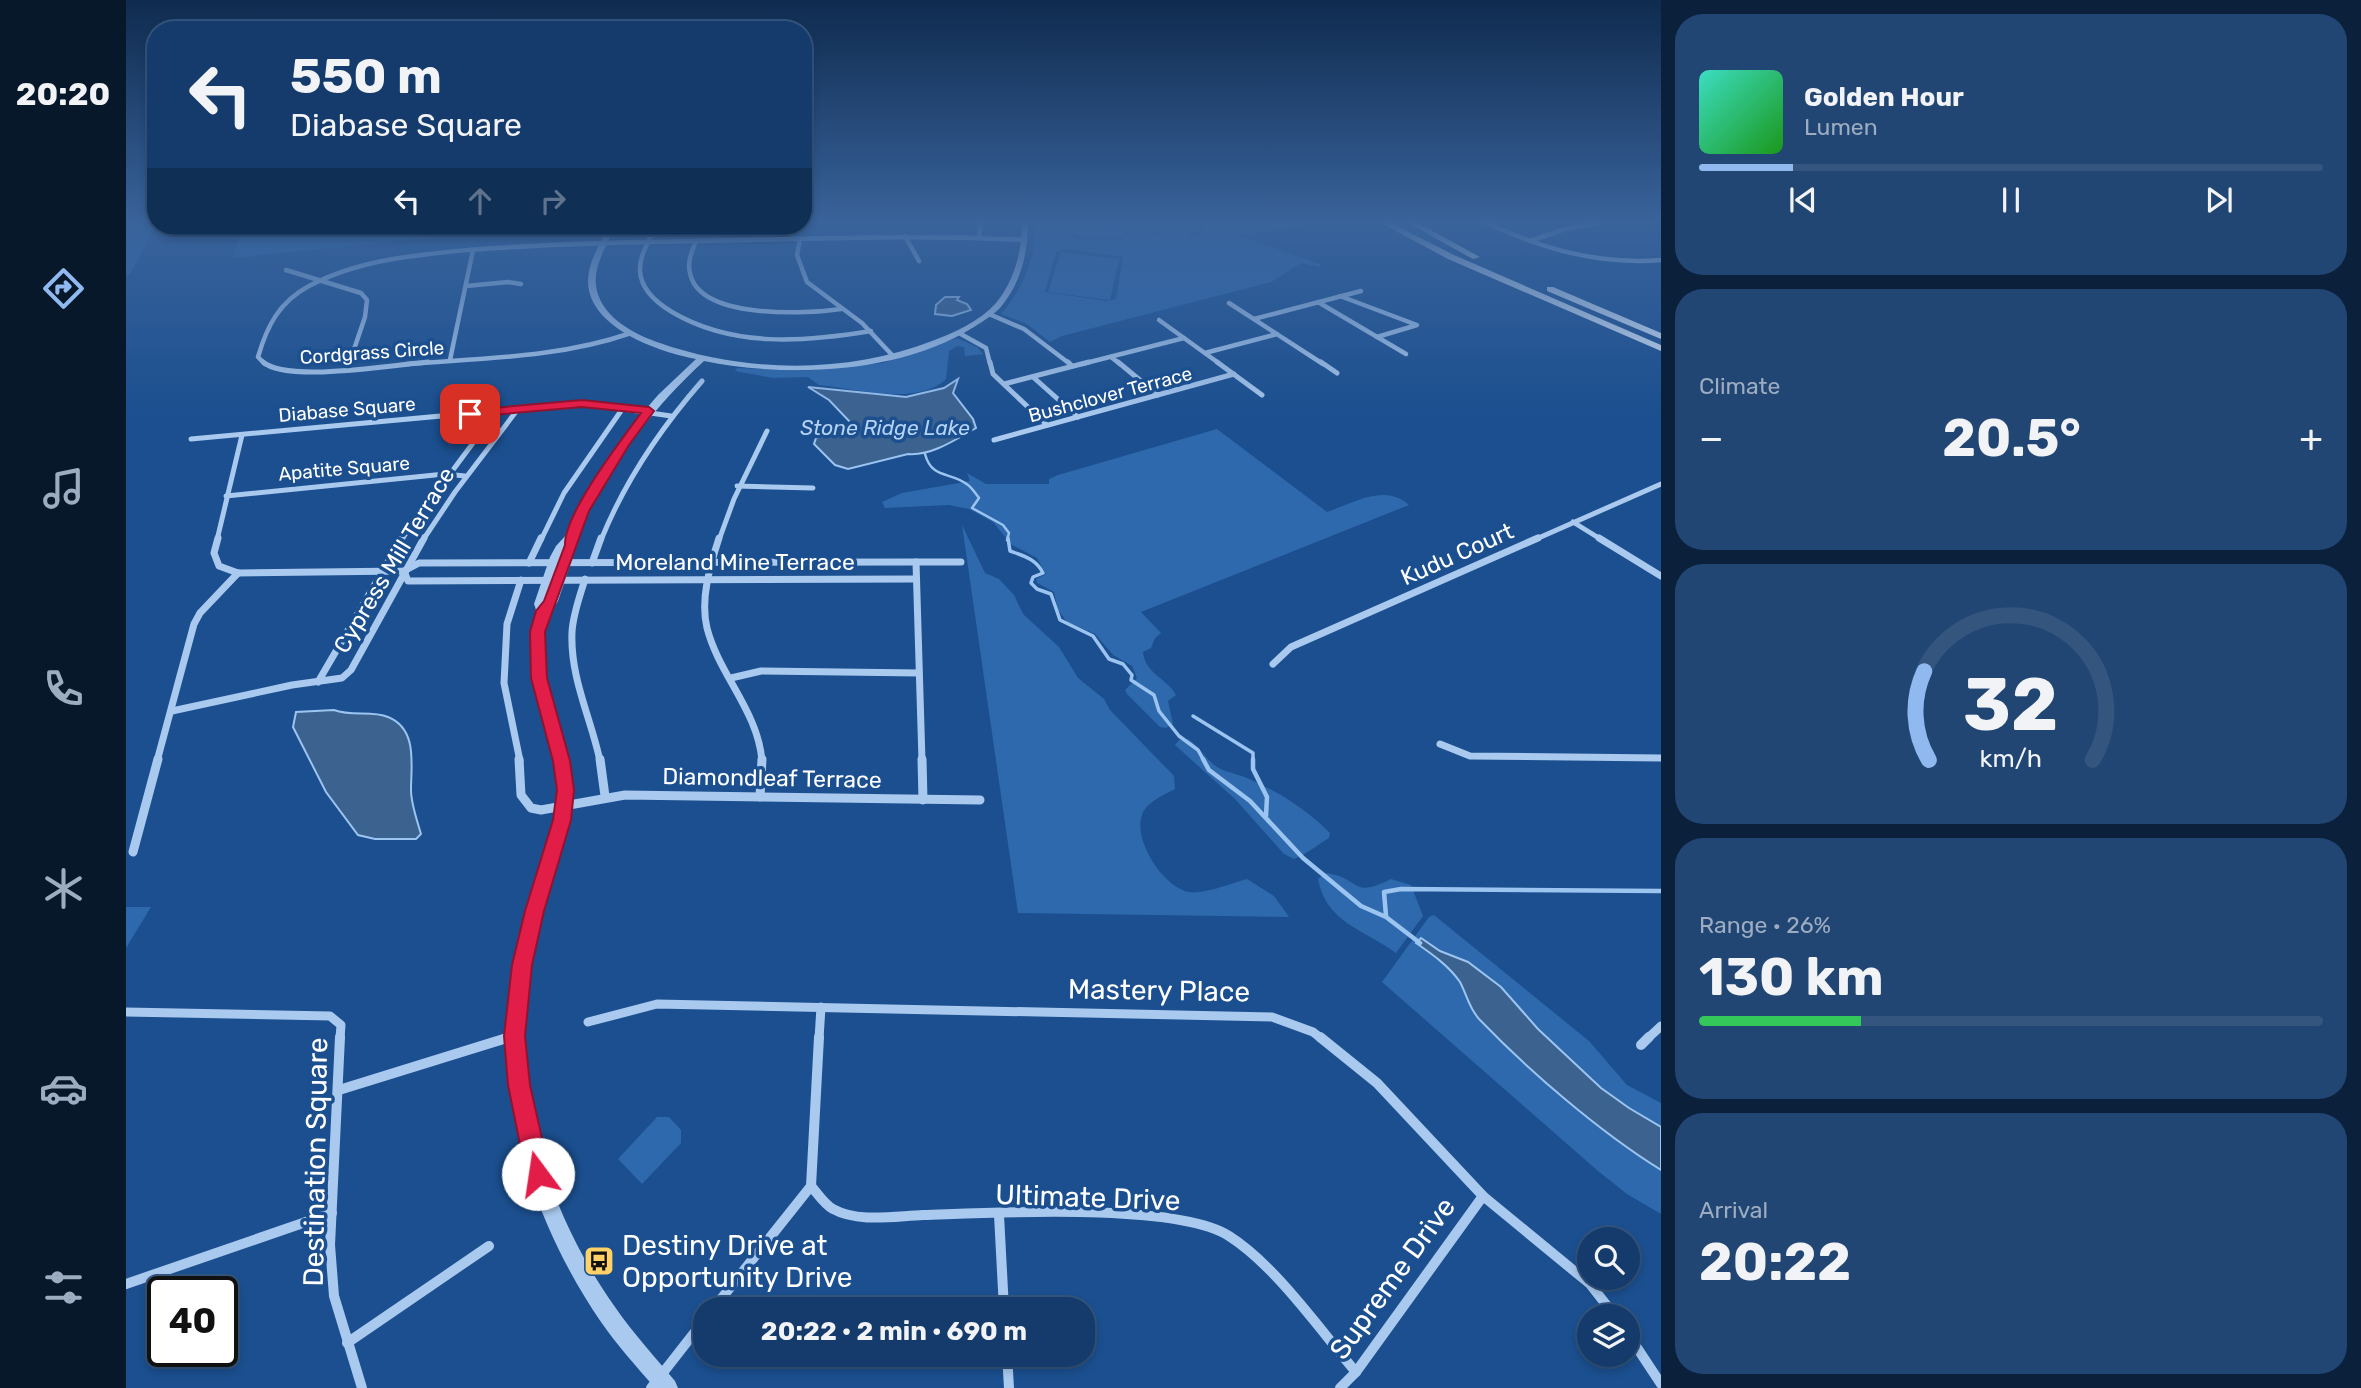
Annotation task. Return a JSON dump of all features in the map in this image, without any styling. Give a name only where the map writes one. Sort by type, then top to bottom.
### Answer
[{"type":"main road","points":[[1522,288],[1661,348]]},
{"type":"main road","points":[[1548,288],[1661,336]]},
{"type":"street","name":"Cordgrass Circle","points":[[309,288],[287,301],[271,317],[264,330],[258,357],[262,364],[275,371],[300,373],[566,351],[631,333]]},
{"type":"street","points":[[344,288],[361,293],[366,300],[365,317],[348,369]]},
{"type":"street","points":[[450,360],[466,288]]},
{"type":"street","points":[[593,288],[606,313],[631,333],[660,346],[701,359],[759,367],[799,368],[893,356],[959,333],[989,314],[1010,288]]},
{"type":"street","points":[[646,288],[657,302],[689,322],[714,330],[768,339],[820,339],[871,331]]},
{"type":"street","points":[[701,288],[711,296],[741,308],[761,312],[798,314],[841,309]]},
{"type":"street","points":[[814,288],[871,331],[893,356]]},
{"type":"street","points":[[1254,319],[1361,290]]},
{"type":"street","points":[[1340,296],[1417,325],[1377,337]]},
{"type":"street","points":[[1318,302],[1406,354]]},
{"type":"street","points":[[1229,303],[1337,373]]},
{"type":"street","points":[[989,314],[1007,318],[1029,330],[1072,366]]},
{"type":"street","points":[[1159,320],[1262,395]]},
{"type":"street","points":[[959,333],[986,348],[989,369],[1047,425]]},
{"type":"street","points":[[1205,353],[1277,334]]},
{"type":"street","points":[[1004,384],[1184,338]]},
{"type":"street","points":[[1111,357],[1158,395]]},
{"type":"street","points":[[693,1336],[659,1384],[609,1317],[580,1272],[557,1227],[538,1174],[519,1085],[514,1036],[518,990],[528,935],[564,806],[565,774],[538,670],[538,632],[543,611],[551,604],[554,580],[560,563],[598,485],[649,411],[701,359]]},
{"type":"street","name":"Bushclover Terrace","points":[[994,440],[1234,374]]},
{"type":"street","points":[[1033,377],[1078,417]]},
{"type":"street","points":[[592,563],[614,505],[645,453],[671,416],[702,381]]},
{"type":"street","name":"Diabase Square","points":[[191,439],[582,403],[671,416]]},
{"type":"street","points":[[529,563],[574,477],[623,408]]},
{"type":"street","name":"Cypress Mill Terrace","points":[[172,711],[292,685],[342,678],[351,670],[404,571],[465,476],[518,409]]},
{"type":"street","name":"Cypress Mill Terrace","points":[[318,682],[380,572],[445,474],[496,412]]},
{"type":"street","points":[[760,797],[763,768],[761,748],[707,626],[705,605],[713,563],[737,486],[767,431]]},
{"type":"street","points":[[242,435],[214,552],[219,566],[238,573],[404,571]]},
{"type":"street","name":"Apatite Square","points":[[226,496],[445,474],[465,476]]},
{"type":"street","name":"Kudu Court","points":[[1273,664],[1291,647],[1661,484]]},
{"type":"street","points":[[737,486],[813,488]]},
{"type":"street","points":[[1573,522],[1661,576]]},
{"type":"street","points":[[916,562],[923,800]]},
{"type":"street","name":"Moreland Mine Terrace","points":[[916,579],[408,581],[404,571],[419,564],[961,562]]},
{"type":"street","points":[[133,852],[194,624],[200,613],[238,573]]},
{"type":"street","points":[[585,579],[573,623],[573,656],[602,762],[605,796]]},
{"type":"street","name":"Diamondleaf Terrace","points":[[521,580],[508,618],[503,650],[504,683],[520,763],[521,794],[526,805],[537,810],[605,796],[980,800]]},
{"type":"street","points":[[730,678],[761,671],[919,673]]},
{"type":"street","points":[[1440,744],[1470,756],[1661,758]]},
{"type":"street","name":"Mastery Place","points":[[588,1022],[657,1004],[1272,1017],[1313,1032],[1377,1083],[1483,1196],[1590,1284],[1606,1304]]},
{"type":"street","points":[[722,1297],[811,1185],[821,1007]]},
{"type":"street","name":"Destination Square","points":[[128,1015],[330,1016],[341,1026],[330,1245],[334,1296],[362,1388]]},
{"type":"street","points":[[1642,1045],[1661,1026]]},
{"type":"street","points":[[339,1090],[514,1036]]},
{"type":"street","name":"Ultimate Drive","points":[[811,1185],[832,1209],[863,1217],[1056,1213],[1176,1219],[1227,1233],[1258,1261],[1356,1372]]},
{"type":"street","name":"Supreme Drive","points":[[1340,1388],[1356,1372],[1483,1196]]},
{"type":"street","points":[[126,1284],[332,1213]]},
{"type":"street","points":[[999,1215],[1003,1297]]},
{"type":"street","points":[[348,1343],[489,1246]]},
{"type":"street","points":[[1640,1352],[1661,1384]]},
{"type":"street","points":[[1008,1367],[1009,1388]]},
{"type":"shaded area","points":[[1019,288],[1046,288],[1045,292],[1107,301],[1116,299],[1118,288],[1249,288],[1062,336],[1050,342],[1027,324],[1001,314]]},
{"type":"shaded area","points":[[1049,288],[1113,288],[1110,300],[1048,292]]},
{"type":"shaded area","points":[[957,338],[977,347],[983,354],[965,356],[964,347],[957,346],[949,351],[946,379],[919,392],[867,392],[819,385],[808,377],[773,378],[735,371],[737,368],[802,371],[883,363]]},
{"type":"shaded area","points":[[1217,429],[1327,512],[1379,495],[1399,499],[1409,505],[1141,612],[1161,633],[1155,638],[1151,648],[1143,652],[1145,659],[1152,671],[1176,695],[1168,701],[1173,724],[1166,728],[1160,727],[1127,694],[1125,690],[1137,678],[1132,666],[1113,655],[1095,634],[1067,622],[1058,610],[1054,592],[1037,583],[1036,579],[1046,574],[1037,558],[1012,545],[993,522],[969,509],[949,505],[885,508],[882,502],[902,493],[970,481],[967,473],[986,484],[1049,484],[1049,479],[1058,475]]},
{"type":"shaded area","points":[[962,525],[985,573],[999,579],[1014,595],[1023,614],[1059,647],[1078,678],[1104,699],[1110,710],[1174,776],[1175,789],[1147,806],[1140,825],[1146,849],[1160,872],[1179,888],[1189,892],[1209,890],[1247,879],[1274,896],[1289,917],[1018,913]]},
{"type":"shaded area","points":[[1188,739],[1219,768],[1260,784],[1302,809],[1330,833],[1329,838],[1294,859],[1284,854],[1235,799],[1175,745],[1179,740]]},
{"type":"shaded area","points":[[1325,873],[1337,875],[1361,887],[1378,885],[1391,879],[1411,885],[1423,916],[1396,953],[1348,924],[1329,906],[1318,879]]},
{"type":"shaded area","points":[[126,907],[151,907],[126,948]]},
{"type":"shaded area","points":[[1434,915],[1589,1041],[1627,1085],[1661,1103],[1661,1214],[1627,1194],[1598,1171],[1382,982],[1429,917]]},
{"type":"shaded area","points":[[657,1117],[669,1117],[681,1130],[681,1143],[642,1184],[618,1159]]},
{"type":"water","points":[[945,297],[959,297],[957,300],[967,304],[971,310],[952,316],[935,314],[936,305]]},
{"type":"water","name":"Stone Ridge Lake","points":[[958,379],[953,393],[973,419],[976,428],[943,446],[848,469],[835,465],[814,444],[816,438],[841,432],[852,424],[829,400],[808,387],[906,397],[944,388]]},
{"type":"water","points":[[334,710],[382,715],[398,723],[404,730],[411,749],[412,801],[421,834],[416,839],[375,839],[358,835],[326,792],[293,727],[296,712]]},
{"type":"water","points":[[1421,938],[1440,951],[1468,962],[1501,987],[1538,1029],[1601,1088],[1661,1127],[1661,1170],[1590,1120],[1500,1040],[1476,1016],[1456,976],[1416,943]]},
{"type":"waterway","points":[[925,454],[937,472],[962,481],[971,488],[979,498],[972,508],[1003,525],[1009,533],[1007,540]]},
{"type":"waterway","points":[[1008,538],[1010,551],[1029,559],[1040,568],[1043,573],[1033,577],[1031,583],[1037,589],[1051,594],[1060,620],[1093,636],[1109,659],[1123,664],[1132,675],[1131,680],[1154,695],[1159,711],[1179,736],[1198,750],[1204,761]]},
{"type":"waterway","points":[[1193,716],[1253,753],[1253,769],[1267,797],[1266,816]]},
{"type":"waterway","points":[[1203,759],[1209,770],[1250,801],[1303,858],[1361,906],[1386,917],[1420,943]]},
{"type":"waterway","points":[[1386,916],[1384,892],[1401,889],[1661,891]]},
{"type":"place","name":"Destiny Drive at Opportunity Drive","points":[[599,1261]]},
{"type":"route","points":[[470,414],[582,403],[649,411],[624,444],[583,511],[572,535],[572,545],[551,604],[543,611],[538,632],[536,651],[539,678],[562,761],[566,790],[562,820],[528,935],[518,990],[514,1036],[527,1131],[538,1174]]}]
